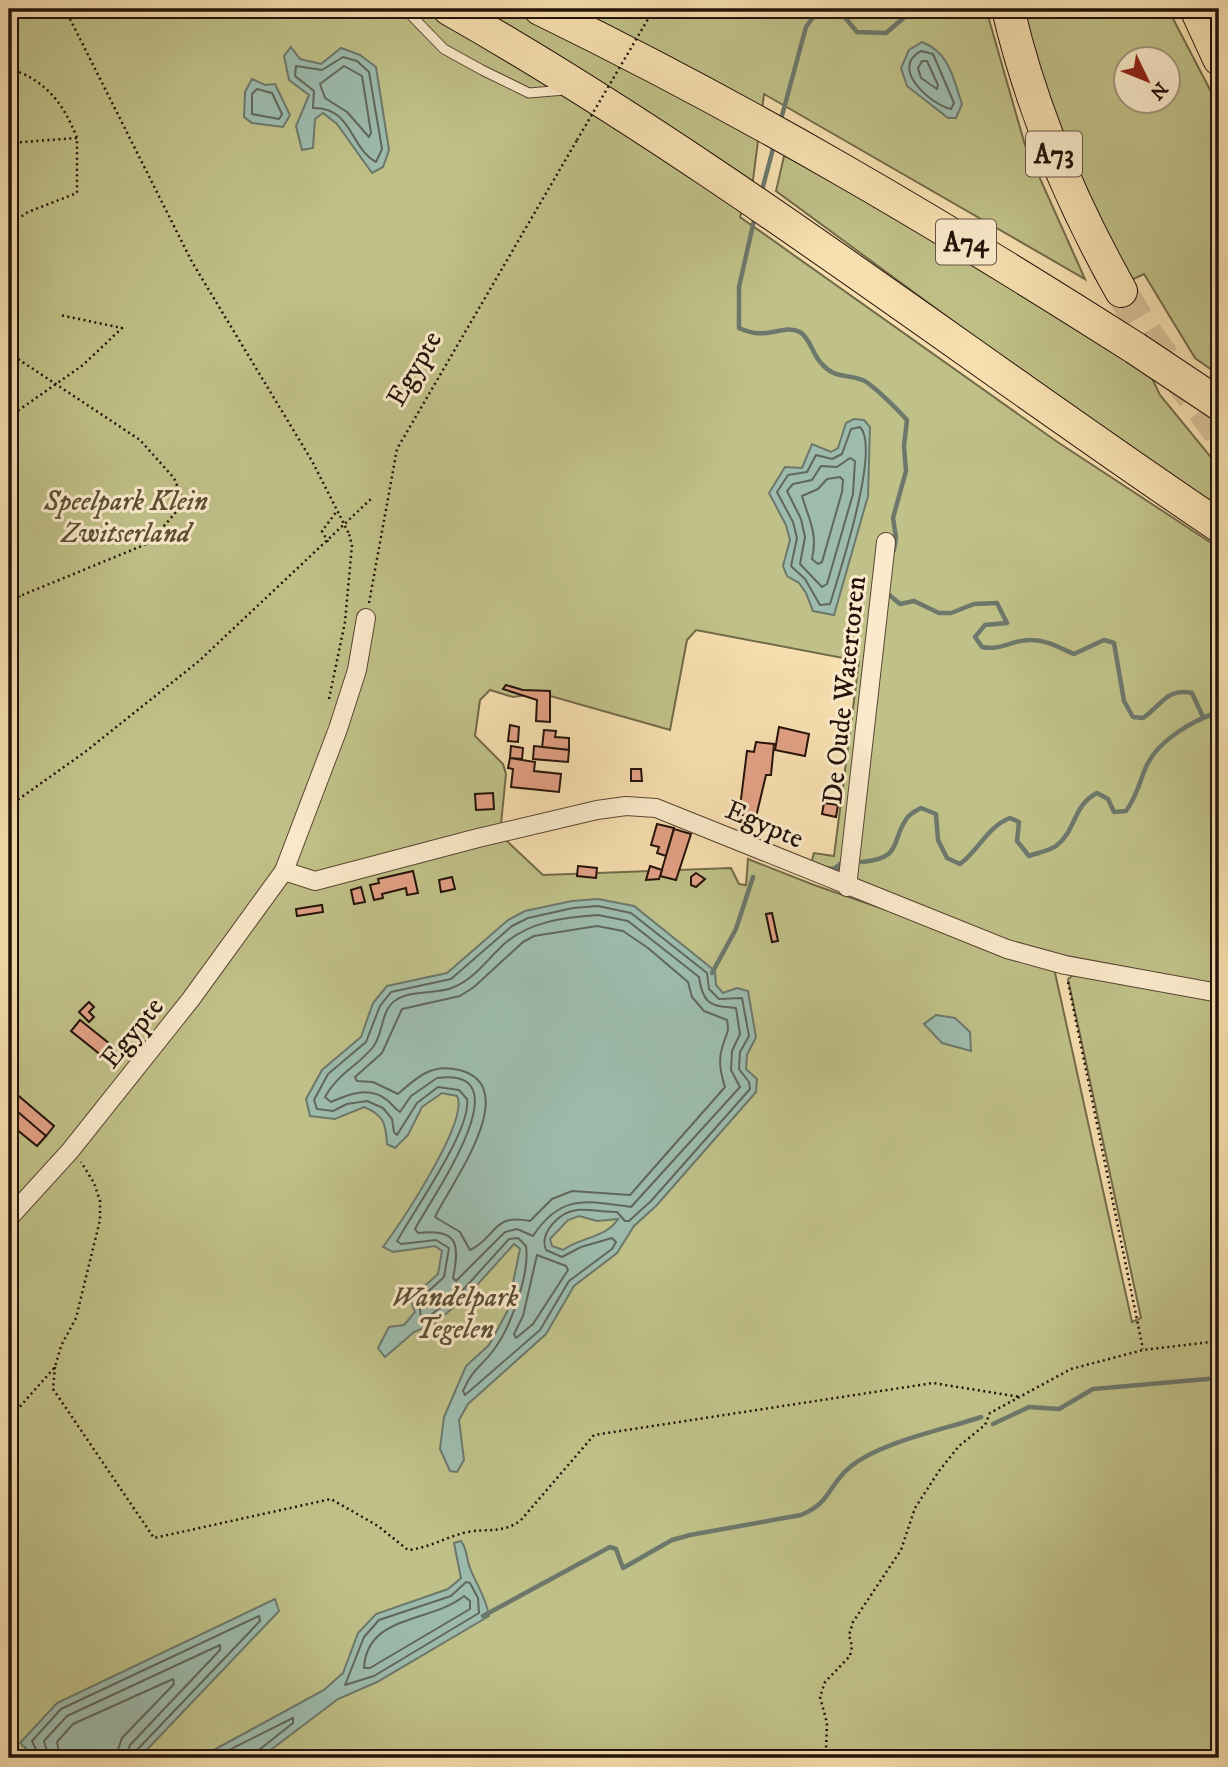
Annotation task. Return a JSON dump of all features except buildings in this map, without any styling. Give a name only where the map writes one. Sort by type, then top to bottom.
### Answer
[{"type":"highway","points":[[449,9],[584,88],[708,167],[1079,431],[1219,526]]},
{"type":"highway","name":"A74","points":[[540,9],[709,94],[794,141],[959,237],[1219,404]]},
{"type":"highway","name":"A73","points":[[1008,9],[1018,51],[1076,207],[1121,291]]},
{"type":"highway","points":[[1196,9],[1219,59]]},
{"type":"street","name":"De Oude Watertoren","points":[[847,887],[886,542]]},
{"type":"street","name":"Egypte","points":[[9,1218],[69,1151],[191,999],[284,871],[338,729],[357,670],[366,618]]},
{"type":"street","name":"Egypte","points":[[284,871],[315,881],[478,838],[626,806],[656,807],[695,821],[847,887],[1007,949],[1065,965],[1219,993]]},
{"type":"lane","points":[[405,9],[443,49],[529,93],[584,88]]},
{"type":"path","points":[[65,9],[192,262],[312,461],[349,534],[352,545],[345,622],[328,697],[338,729]]},
{"type":"path","name":"Egypte","points":[[366,618],[397,449],[654,9]]},
{"type":"path","points":[[9,68],[46,88],[67,110],[77,138],[78,193],[28,212],[9,225]]},
{"type":"path","points":[[9,143],[77,138]]},
{"type":"path","points":[[9,417],[58,384],[122,328],[60,315]]},
{"type":"path","points":[[9,353],[140,440],[174,478],[184,503],[149,543],[20,596],[9,597]]},
{"type":"path","points":[[9,806],[85,752],[199,661],[372,498]]},
{"type":"path","points":[[328,542],[322,531],[337,512]]},
{"type":"path","points":[[9,610],[20,596]]},
{"type":"path","points":[[1065,965],[1143,1350]]},
{"type":"path","points":[[69,1151],[94,1183],[100,1201],[100,1220],[73,1327],[61,1346],[52,1389],[154,1538],[331,1499],[378,1526],[408,1550],[425,1548],[468,1532],[509,1529],[521,1521],[594,1435],[933,1383],[1020,1396]]},
{"type":"path","points":[[829,1758],[826,1750],[827,1723],[820,1697],[825,1682],[850,1656],[852,1646],[849,1635],[853,1622],[901,1549],[915,1508],[959,1446],[985,1425],[990,1413],[1071,1369],[1143,1350],[1219,1341]]},
{"type":"path","points":[[9,1419],[55,1367]]},
{"type":"green space","name":"Wandelpark Tegelen","points":[[9,9],[986,9],[1025,145],[1085,279],[764,94],[753,180],[740,217],[1056,441],[1219,548],[1219,985],[1030,949],[852,880],[842,867],[835,871],[811,864],[814,853],[834,856],[859,661],[696,630],[687,640],[670,730],[540,693],[513,697],[490,690],[480,700],[475,736],[503,764],[506,774],[501,824],[492,827],[543,875],[731,868],[739,884],[746,885],[748,859],[814,885],[1054,968],[1132,1322],[1141,1318],[1068,979],[1075,974],[1219,998],[1219,1758],[9,1758]]},
{"type":"green space","points":[[1022,9],[1168,9],[1219,107],[1219,375],[1195,358],[1144,274],[1127,282],[1044,103]]},
{"type":"green space","points":[[785,152],[1146,366],[1160,395],[1219,467],[1219,508],[1127,449],[776,191]]},
{"type":"water","points":[[922,42],[939,53],[949,67],[962,104],[956,118],[948,118],[907,86],[901,68],[909,50]]},
{"type":"water","points":[[291,47],[300,59],[321,64],[341,48],[360,55],[376,67],[389,150],[383,167],[372,173],[337,124],[323,113],[315,119],[313,148],[302,150],[296,126],[309,95],[289,80],[284,56]]},
{"type":"water","points":[[252,79],[265,85],[275,84],[290,115],[283,127],[252,123],[244,117],[245,92]]},
{"type":"water","points":[[854,419],[864,420],[870,427],[868,496],[834,615],[813,611],[799,583],[787,576],[783,566],[790,540],[786,525],[769,493],[785,467],[802,468],[812,444],[831,452],[838,448],[846,423]]},
{"type":"water","points":[[598,899],[634,906],[715,971],[716,985],[723,993],[737,988],[748,991],[756,1037],[747,1055],[746,1069],[757,1079],[756,1092],[656,1206],[634,1226],[617,1253],[574,1286],[546,1334],[468,1404],[459,1420],[464,1460],[457,1472],[450,1471],[440,1449],[444,1417],[466,1366],[489,1345],[507,1312],[520,1249],[514,1244],[467,1296],[435,1323],[414,1332],[385,1357],[378,1348],[389,1327],[404,1325],[415,1312],[410,1299],[438,1274],[442,1251],[435,1246],[393,1252],[383,1247],[404,1217],[444,1148],[458,1108],[457,1096],[442,1093],[422,1107],[408,1135],[395,1148],[387,1144],[383,1121],[371,1110],[364,1107],[335,1119],[310,1116],[306,1099],[322,1070],[361,1037],[373,1003],[387,986],[447,973],[508,920],[525,911],[572,901]],"holes":[[[579,1216],[597,1221],[618,1219],[600,1234],[563,1250],[552,1246],[550,1239],[568,1220]]]},
{"type":"water","points":[[936,1015],[955,1018],[970,1032],[971,1051],[942,1043],[924,1024]]},
{"type":"water","points":[[461,1541],[489,1616],[377,1682],[338,1699],[260,1758],[199,1758],[324,1690],[343,1673],[358,1633],[376,1614],[448,1589],[461,1578],[454,1543]]},
{"type":"water","points":[[275,1599],[279,1611],[139,1758],[63,1758],[60,1755],[36,1758],[20,1743],[57,1703]]},
{"type":"waterway","points":[[780,123],[806,27],[819,9]]},
{"type":"waterway","points":[[838,9],[857,32],[886,33],[907,15],[906,9]]},
{"type":"waterway","points":[[761,194],[774,145]]},
{"type":"waterway","points":[[755,216],[739,287],[739,328],[758,333],[787,330],[800,332],[827,369],[868,383],[907,420],[904,446],[906,471],[893,518],[896,538],[894,550]]},
{"type":"waterway","points":[[887,593],[900,604],[914,601],[939,613],[951,613],[974,604],[997,603],[1007,623],[985,625],[975,637],[982,647],[1037,640],[1074,654],[1104,640],[1114,643],[1124,701],[1133,717],[1143,718],[1170,695],[1183,692],[1192,693],[1203,717]]},
{"type":"waterway","points":[[862,862],[884,857],[890,852],[907,818],[921,808],[936,814],[938,840],[947,858],[960,864],[995,827],[1010,818],[1019,822],[1017,841],[1029,856],[1050,849],[1063,840],[1083,805],[1097,793],[1108,799],[1114,812],[1126,811],[1146,767],[1158,749],[1187,726],[1219,712]]},
{"type":"waterway","points":[[826,868],[834,869],[845,860]]},
{"type":"waterway","points":[[712,973],[736,929],[753,877]]},
{"type":"waterway","points":[[993,1424],[1029,1407],[1059,1409],[1093,1389],[1219,1378]]},
{"type":"waterway","points":[[483,1616],[610,1547],[616,1549],[623,1568],[672,1540],[801,1515],[819,1505],[843,1474],[863,1458],[912,1438],[981,1417]]},
{"type":"tunnel","points":[[1121,291],[1148,336],[1219,432]]},
{"type":"park label","name":"Speelpark Klein Zwitserland","points":[[126,516]]}]
